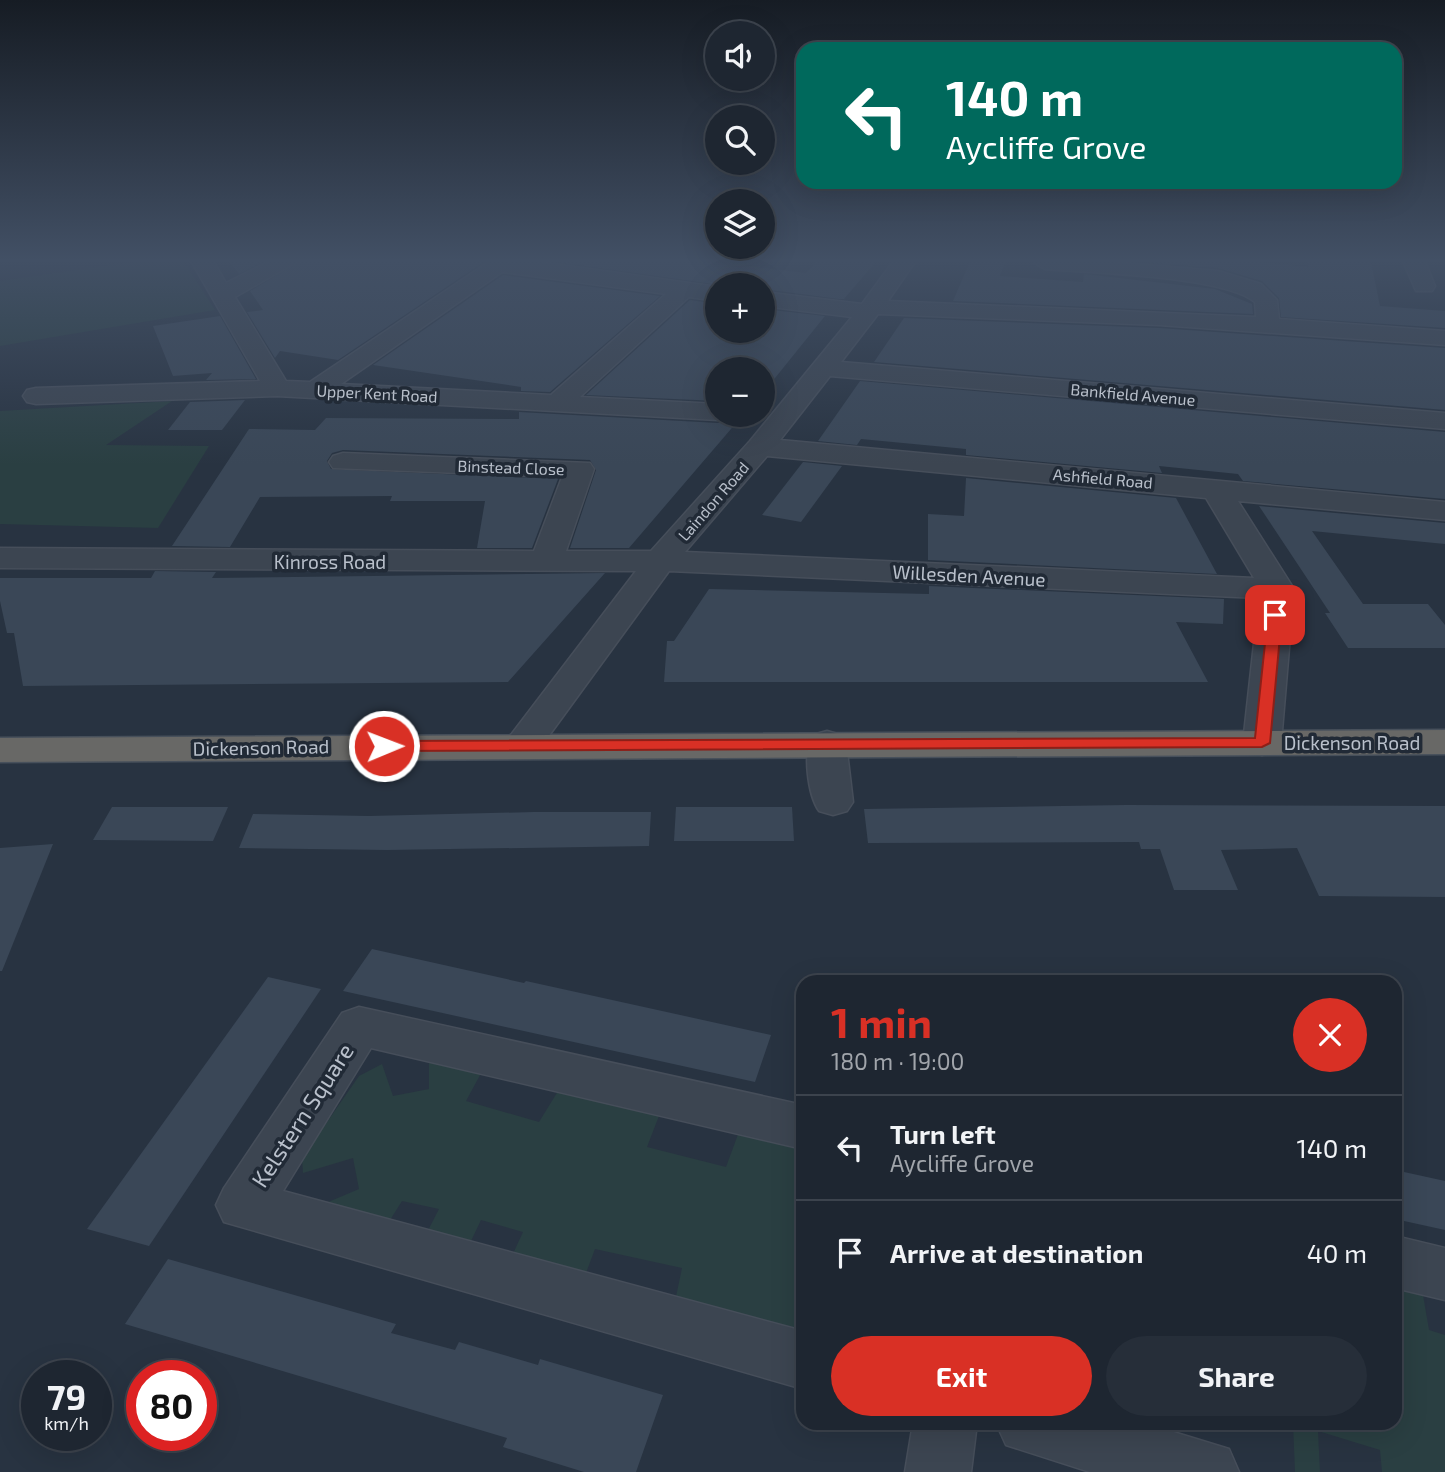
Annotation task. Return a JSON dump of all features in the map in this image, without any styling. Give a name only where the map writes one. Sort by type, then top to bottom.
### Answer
[{"type":"highway","name":"Dickenson Road","points":[[0,750],[523,744],[1445,742]]},
{"type":"street","points":[[240,328],[276,388]]},
{"type":"street","points":[[315,390],[407,328]]},
{"type":"street","points":[[561,401],[642,328]]},
{"type":"street","name":"Laindon Road","points":[[775,414],[821,368],[855,328]]},
{"type":"street","points":[[1315,328],[1445,338]]},
{"type":"street","name":"Bankfield Avenue","points":[[821,368],[1445,421]]},
{"type":"street","name":"Upper Kent Road","points":[[36,396],[276,388],[561,401],[705,411]]},
{"type":"street","name":"Laindon Road","points":[[523,744],[660,561],[761,447],[769,427]]},
{"type":"street","name":"Ashfield Road","points":[[761,447],[1445,511]]},
{"type":"street","name":"Binstead Close","points":[[343,462],[580,469],[547,562]]},
{"type":"street","points":[[1215,488],[1277,589],[1262,743]]},
{"type":"street","name":"Kinross Road","points":[[0,558],[660,561]]},
{"type":"street","name":"Willesden Avenue","points":[[660,561],[1277,589]]},
{"type":"street","points":[[827,743],[833,802]]},
{"type":"street","name":"Kelstern Square","points":[[796,1125],[359,1026],[244,1205],[796,1358]]},
{"type":"street","points":[[1402,1264],[1445,1274]]},
{"type":"street","points":[[938,1472],[944,1430]]},
{"type":"street","points":[[1053,1430],[1206,1472]]},
{"type":"green space","points":[[0,328],[109,328],[0,346]]},
{"type":"green space","points":[[172,401],[106,445],[209,446],[158,528],[0,524],[0,411]]},
{"type":"green space","points":[[429,1059],[485,1066],[466,1101],[539,1122],[563,1083],[662,1108],[647,1147],[726,1167],[740,1129],[796,1144],[796,1347],[672,1316],[682,1268],[595,1249],[580,1289],[505,1271],[523,1232],[481,1220],[462,1260],[420,1246],[439,1209],[402,1201],[380,1236],[314,1208],[359,1189],[353,1158],[303,1173],[302,1158],[359,1076],[382,1064],[393,1096],[429,1089]]},
{"type":"green space","points":[[1402,1283],[1421,1283],[1429,1330],[1445,1335],[1445,1472],[1382,1472],[1380,1450],[1318,1431],[1320,1472],[1295,1472],[1293,1430],[1402,1430]]},
{"type":"building","points":[[154,328],[227,328],[256,379],[206,380],[212,373],[173,376]]},
{"type":"building","points":[[257,328],[386,328],[338,360],[280,351],[275,358]]},
{"type":"building","points":[[427,328],[624,328],[550,392],[521,391],[521,387],[373,365]]},
{"type":"building","points":[[660,328],[705,328],[705,343],[775,343],[775,328],[816,328],[775,378],[775,357],[705,357],[705,400],[586,395]]},
{"type":"building","points":[[897,328],[1151,328],[1445,348],[1445,410],[874,362]]},
{"type":"building","points":[[860,381],[1445,432],[1445,499],[1243,481],[1238,474],[1159,466],[1162,473],[966,455],[966,449],[861,439],[857,445],[818,441]]},
{"type":"building","points":[[245,400],[222,430],[168,430],[190,402]]},
{"type":"building","points":[[519,412],[705,422],[705,427],[733,427],[629,548],[570,548],[596,470],[590,460],[343,450],[332,453],[327,461],[331,469],[558,479],[532,548],[477,548],[485,501],[390,501],[392,496],[260,497],[230,547],[172,546],[249,429],[315,430],[326,418],[519,419]]},
{"type":"building","points":[[803,462],[842,466],[801,522],[762,515]]},
{"type":"building","points":[[966,478],[1176,498],[1217,574],[928,560],[928,514],[964,516]]},
{"type":"building","points":[[1259,506],[1445,523],[1445,544],[1312,531],[1363,604],[1428,604],[1445,625],[1445,648],[1348,648],[1325,613],[1330,613]]},
{"type":"building","points":[[155,571],[216,572],[212,578],[605,573],[508,682],[23,686],[14,633],[7,633],[0,601],[0,578],[151,578]]},
{"type":"building","points":[[929,586],[1224,599],[1223,624],[1176,622],[1208,682],[664,682],[667,641],[674,641],[709,589],[929,594]]},
{"type":"building","points":[[1126,805],[1445,806],[1445,897],[1319,896],[1297,848],[1221,850],[1238,890],[1174,890],[1160,849],[1141,849],[1139,842],[868,843],[864,809]]},
{"type":"building","points":[[112,807],[228,807],[213,841],[93,840]]},
{"type":"building","points":[[676,807],[792,807],[794,841],[674,841]]},
{"type":"building","points":[[651,812],[649,846],[387,850],[239,848],[253,814],[369,816]]},
{"type":"building","points":[[53,844],[2,971],[0,971],[0,848]]},
{"type":"building","points":[[372,949],[771,1035],[755,1082],[343,991]]},
{"type":"building","points":[[268,977],[321,989],[149,1246],[87,1229]]},
{"type":"building","points":[[1402,1172],[1445,1181],[1445,1230],[1402,1221]]},
{"type":"building","points":[[168,1259],[396,1324],[391,1333],[455,1350],[459,1342],[538,1365],[540,1359],[663,1395],[636,1472],[584,1472],[503,1447],[507,1438],[125,1324]]},
{"type":"route","points":[[384,746],[1262,743],[1275,615]]}]
